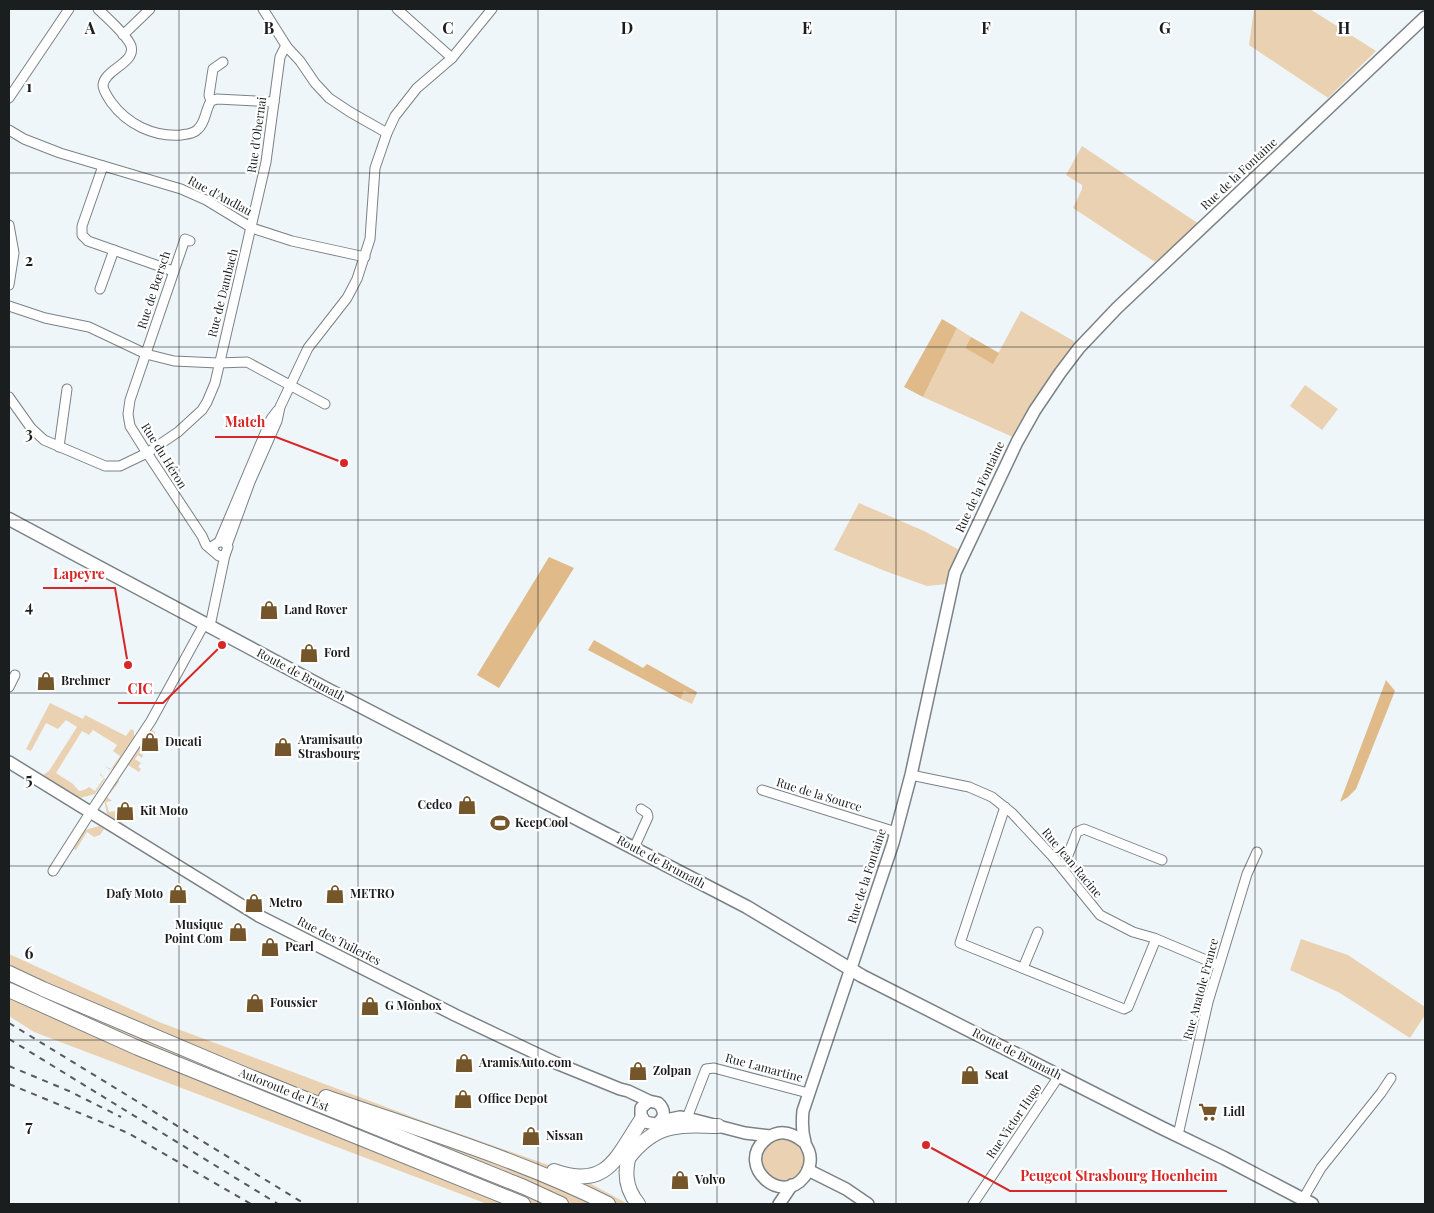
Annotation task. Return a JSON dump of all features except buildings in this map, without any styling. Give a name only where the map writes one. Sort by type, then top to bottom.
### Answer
[{"type":"highway","name":"Autoroute de l’Est","points":[[9,973],[125,1024],[524,1187],[561,1204]]},
{"type":"highway","name":"Autoroute de l’Est","points":[[9,990],[138,1048],[523,1204]]},
{"type":"highway","points":[[307,1099],[326,1097],[488,1154],[566,1184],[608,1204]]},
{"type":"highway","points":[[488,1154],[506,1156],[568,1176],[590,1178],[611,1164],[649,1119]]},
{"type":"highway","points":[[638,1204],[630,1194],[626,1182],[626,1170],[628,1157],[649,1119]]},
{"type":"highway","points":[[628,1157],[647,1138],[664,1129],[718,1126]]},
{"type":"main road","name":"Route de Brumath","points":[[9,519],[490,775],[754,911],[838,963],[1308,1202]]},
{"type":"street","points":[[9,98],[69,9]]},
{"type":"street","points":[[98,9],[129,41],[132,49],[130,56],[106,78],[103,85],[105,94],[116,109],[145,130],[172,136],[189,134],[198,129],[205,119],[211,101],[210,95],[214,69],[223,62]]},
{"type":"street","points":[[123,35],[150,9]]},
{"type":"street","points":[[264,9],[287,47],[329,98],[387,133]]},
{"type":"street","points":[[397,9],[452,58]]},
{"type":"street","points":[[53,871],[151,721],[202,628],[213,616],[219,579],[218,547],[250,482],[277,421],[280,407],[308,348],[347,298],[357,279],[365,257],[372,223],[375,168],[395,116],[417,88],[452,58],[492,9]]},
{"type":"street","name":"Rue de la Fontaine","points":[[770,1136],[792,1129],[803,1111],[896,832],[911,775],[955,573],[1017,442],[1060,373],[1079,348],[1117,308],[1425,17]]},
{"type":"street","name":"Rue d'Obernai","points":[[252,228],[266,162],[280,57],[287,47]]},
{"type":"street","points":[[211,101],[217,99],[274,102]]},
{"type":"street","name":"Rue d'Andlau","points":[[9,130],[60,153],[181,189],[206,200],[252,228],[292,241],[365,257]]},
{"type":"street","points":[[104,166],[82,226],[82,235],[88,241],[173,272]]},
{"type":"street","points":[[9,224],[14,253],[9,285]]},
{"type":"street","name":"Rue de Dambach","points":[[9,397],[31,428],[44,440],[105,466],[120,466],[147,453],[178,432],[202,410],[215,383],[218,363],[252,228]]},
{"type":"street","name":"Rue de Bœrsch","points":[[146,354],[184,239],[190,241]]},
{"type":"street","points":[[100,289],[114,250]]},
{"type":"street","points":[[9,306],[45,318],[89,327],[146,354],[174,360],[218,363],[247,362],[325,404]]},
{"type":"street","name":"Rue du Héron","points":[[146,354],[130,400],[128,414],[130,426],[202,536],[204,542],[218,547]]},
{"type":"street","points":[[59,446],[67,389]]},
{"type":"street","points":[[218,547],[228,550],[219,579]]},
{"type":"street","points":[[9,687],[15,675]]},
{"type":"street","name":"Rue des Tuileries","points":[[9,762],[259,916],[455,1015],[556,1063],[658,1103],[663,1108],[683,1118],[745,1133],[770,1136]]},
{"type":"street","name":"Rue Jean Racine","points":[[911,775],[976,790],[992,797],[1005,807],[1063,868],[1100,916],[1133,932],[1156,939],[1218,965]]},
{"type":"street","name":"Rue de la Source","points":[[762,790],[896,832]]},
{"type":"street","points":[[1005,807],[960,943],[1124,1009],[1128,1007],[1156,939]]},
{"type":"street","points":[[634,848],[648,817],[647,813],[641,809]]},
{"type":"street","points":[[1063,868],[1077,832],[1084,829],[1162,860]]},
{"type":"street","name":"Rue Anatole France","points":[[1178,1135],[1218,965],[1247,874],[1257,852]]},
{"type":"street","points":[[1023,968],[1038,932]]},
{"type":"street","name":"Rue Lamartine","points":[[683,1118],[706,1069],[714,1068],[808,1093]]},
{"type":"street","name":"Rue Victor Hugo","points":[[973,1204],[1059,1076]]},
{"type":"street","points":[[1308,1202],[1321,1168],[1391,1078]]},
{"type":"street","name":"Rue des Tuileries","points":[[620,1089],[649,1119],[683,1118]]},
{"type":"street","points":[[649,1101],[643,1105],[649,1119],[664,1114],[663,1108]]},
{"type":"street","name":"Rue de la Fontaine","points":[[803,1111],[805,1143],[810,1152],[808,1170]]},
{"type":"street","points":[[745,1133],[757,1152]]},
{"type":"street","points":[[782,1133],[796,1136],[805,1143]]},
{"type":"street","points":[[770,1136],[762,1143],[757,1152],[756,1163],[758,1171],[769,1183],[779,1187],[792,1185]]},
{"type":"street","points":[[779,1204],[792,1185],[803,1178],[808,1170],[846,1189],[868,1204]]},
{"type":"street","points":[[769,1183],[773,1192],[774,1204]]},
{"type":"shaded area","points":[[1254,9],[1310,9],[1376,51],[1328,98],[1249,45]]},
{"type":"shaded area","points":[[1082,146],[1199,224],[1155,262],[1073,208],[1082,185],[1066,175]]},
{"type":"shaded area","points":[[1021,311],[1079,344],[1015,438],[923,397],[957,328],[971,337],[965,348],[993,363]]},
{"type":"shaded area","points":[[942,319],[957,328],[923,397],[904,387]]},
{"type":"shaded area","points":[[971,337],[999,353],[993,364],[965,348]]},
{"type":"shaded area","points":[[1305,385],[1338,409],[1322,430],[1290,406]]},
{"type":"shaded area","points":[[859,503],[924,531],[961,551],[947,584],[927,586],[834,550]]},
{"type":"shaded area","points":[[549,557],[574,568],[499,688],[477,675]]},
{"type":"shaded area","points":[[594,640],[643,668],[647,664],[697,692],[696,695],[684,691],[681,699],[588,650]]},
{"type":"shaded area","points":[[1386,680],[1395,691],[1356,789],[1340,802]]},
{"type":"shaded area","points":[[684,691],[696,695],[692,704],[681,699]]},
{"type":"shaded area","points":[[50,703],[83,719],[85,715],[126,736],[131,729],[134,731],[134,737],[113,768],[110,770],[105,766],[111,769],[120,756],[113,751],[117,745],[93,730],[89,735],[82,731],[56,773],[73,784],[79,791],[89,787],[95,791],[104,778],[100,773],[105,779],[95,794],[80,798],[43,775],[49,771],[77,727],[66,720],[58,729],[46,723],[31,751],[26,749]]},
{"type":"shaded area","points":[[152,730],[155,732],[155,737],[150,734],[146,741],[150,744],[149,746],[144,744],[139,753],[143,755],[142,758],[138,755],[135,759],[141,763],[138,767],[141,769],[139,772],[128,765]]},
{"type":"shaded area","points":[[118,779],[119,782],[107,797],[112,801],[106,802],[109,812],[115,811],[117,819],[136,833],[107,814],[104,800]]},
{"type":"shaded area","points":[[99,826],[104,829],[100,835],[94,837],[87,832],[76,850],[74,849],[85,830]]},
{"type":"shaded area","points":[[1301,939],[1348,955],[1425,1007],[1425,1015],[1410,1038],[1340,993],[1290,970]]},
{"type":"shaded area","points":[[9,954],[159,1022],[418,1119],[571,1173],[628,1204],[487,1204],[34,1032],[9,1016]]},
{"type":"shaded area","points":[[786,1139],[804,1151],[805,1162],[795,1181],[775,1183],[761,1168],[764,1151],[774,1141]]},
{"type":"railway","points":[[9,1023],[305,1204]]},
{"type":"railway","points":[[9,1039],[278,1204]]},
{"type":"railway","points":[[9,1066],[69,1091],[121,1117]]},
{"type":"railway","points":[[9,1084],[128,1133],[251,1204]]},
{"type":"place","name":"Match","points":[[344,463]]},
{"type":"place","name":"Land Rover","points":[[269,610]]},
{"type":"place","name":"CIC","points":[[222,645]]},
{"type":"place","name":"Ford","points":[[309,653]]},
{"type":"place","name":"Lapeyre","points":[[128,665]]},
{"type":"place","name":"Brehmer","points":[[46,681]]},
{"type":"place","name":"Ducati","points":[[150,742]]},
{"type":"place","name":"Aramisauto Strasbourg","points":[[283,747]]},
{"type":"place","name":"Cedeo","points":[[467,805]]},
{"type":"place","name":"Kit Moto","points":[[125,811]]},
{"type":"place","name":"KeepCool","points":[[500,823]]},
{"type":"place","name":"Dafy Moto","points":[[178,894]]},
{"type":"place","name":"METRO","points":[[335,894]]},
{"type":"place","name":"Metro","points":[[254,903]]},
{"type":"place","name":"Musique Point Com","points":[[238,932]]},
{"type":"place","name":"Pearl","points":[[270,947]]},
{"type":"place","name":"Foussier","points":[[255,1003]]},
{"type":"place","name":"G Monbox","points":[[370,1006]]},
{"type":"place","name":"AramisAuto.com","points":[[464,1063]]},
{"type":"place","name":"Zolpan","points":[[638,1071]]},
{"type":"place","name":"Seat","points":[[970,1075]]},
{"type":"place","name":"Office Depot","points":[[463,1099]]},
{"type":"place","name":"Lidl","points":[[1208,1112]]},
{"type":"place","name":"Nissan","points":[[531,1136]]},
{"type":"place","name":"Peugeot Strasbourg Hoenheim","points":[[926,1145]]},
{"type":"place","name":"Volvo","points":[[680,1180]]}]
